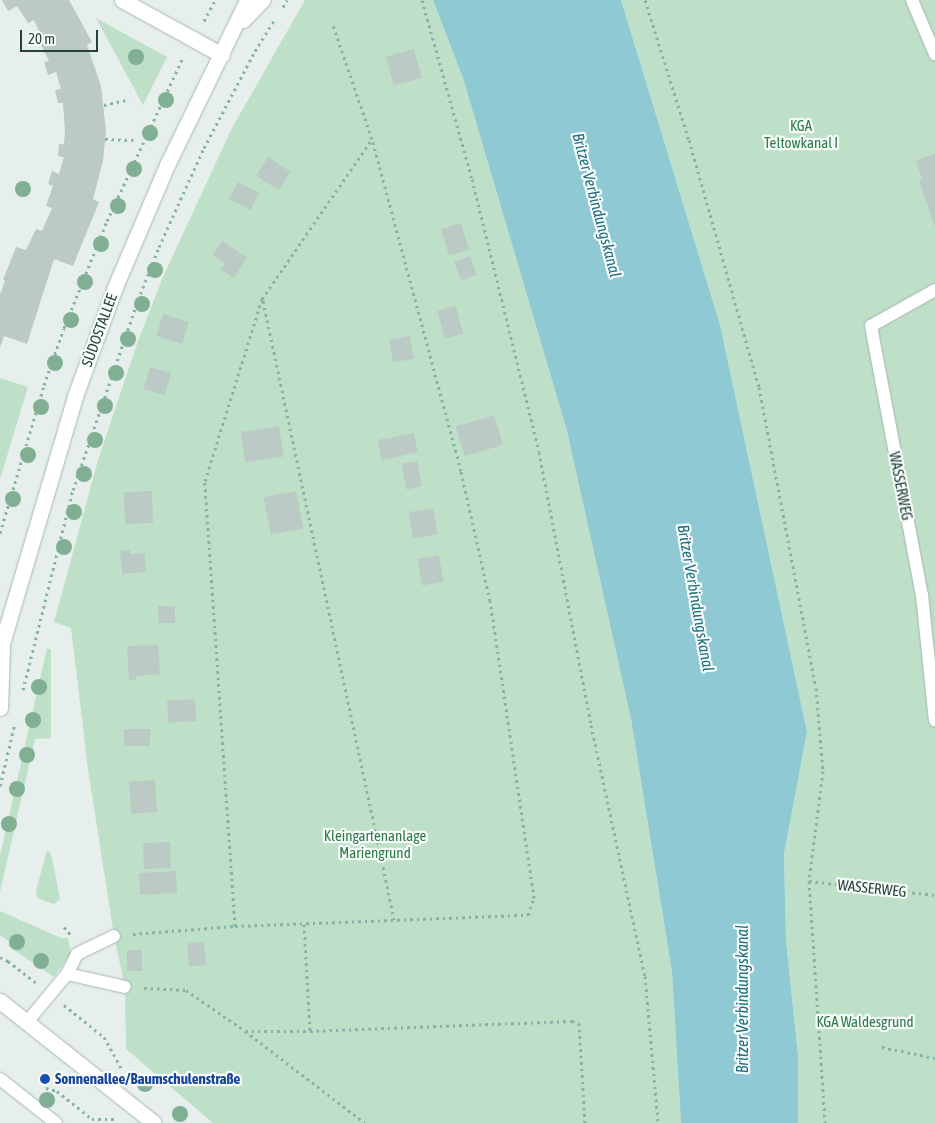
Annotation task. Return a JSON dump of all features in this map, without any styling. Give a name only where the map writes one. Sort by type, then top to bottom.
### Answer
[{"type":"main road","points":[[122,0],[222,55]]},
{"type":"main road","name":"SÜDOSTALLEE","points":[[0,708],[1,648],[75,396],[111,296],[168,162],[235,29],[247,0]]},
{"type":"main road","name":"SÜDOSTALLEE","points":[[235,29],[262,0]]},
{"type":"main road","points":[[0,1001],[149,1122]]},
{"type":"lane","points":[[912,0],[935,54]]},
{"type":"lane","name":"WASSERWEG","points":[[935,290],[871,326],[922,594],[935,720]]},
{"type":"lane","points":[[27,1022],[67,974],[78,954],[114,936]]},
{"type":"lane","points":[[67,974],[125,987]]},
{"type":"lane","points":[[0,1078],[56,1123]]},
{"type":"path","points":[[202,25],[215,0]]},
{"type":"path","points":[[282,8],[287,0]]},
{"type":"path","points":[[422,0],[472,180],[539,452],[591,725],[645,976],[658,1123]]},
{"type":"path","points":[[645,0],[689,140],[759,387],[816,688],[823,771],[809,881],[825,1123]]},
{"type":"path","points":[[22,692],[72,490],[138,300],[159,247],[204,148],[255,51],[276,17]]},
{"type":"path","points":[[114,936],[235,926],[528,915],[534,898],[490,601],[461,471],[372,139],[332,22]]},
{"type":"path","points":[[0,533],[44,385],[64,328],[106,221],[185,54]]},
{"type":"path","points":[[104,105],[129,99]]},
{"type":"path","points":[[106,139],[134,140]]},
{"type":"path","points":[[235,926],[205,481],[262,299],[372,139]]},
{"type":"path","points":[[262,299],[394,919]]},
{"type":"path","points":[[0,786],[16,720]]},
{"type":"path","name":"WASSERWEG","points":[[809,881],[935,895]]},
{"type":"path","points":[[304,924],[310,1031]]},
{"type":"path","points":[[125,987],[186,990],[245,1031],[365,1123]]},
{"type":"path","points":[[245,1031],[310,1031],[572,1021],[579,1023],[585,1123]]},
{"type":"path","points":[[882,1047],[935,1058]]},
{"type":"green space","name":"Kleingartenanlage Mariengrund","points":[[305,0],[433,0],[463,78],[567,431],[631,719],[672,972],[681,1123],[213,1123],[126,1049],[125,987],[114,936],[88,769],[71,628],[54,622],[98,460],[137,344],[162,279],[232,128]]},
{"type":"green space","name":"KGA Teltowkanal I","points":[[621,0],[935,0],[935,1123],[798,1123],[798,1055],[786,941],[784,854],[807,732],[720,325]]},
{"type":"green space","points":[[96,18],[167,57],[143,105]]},
{"type":"green space","points":[[0,378],[28,387],[0,479]]},
{"type":"green space","points":[[47,648],[51,650],[51,738],[35,739],[0,892],[0,856]]},
{"type":"green space","points":[[47,851],[50,852],[52,857],[60,899],[54,904],[37,897],[36,890]]},
{"type":"green space","points":[[0,911],[61,938],[68,938],[71,954],[54,977],[8,946],[10,942],[0,935]]},
{"type":"water","name":"Britzer Verbindungskanal","points":[[433,0],[621,0],[720,325],[807,732],[784,854],[786,941],[798,1055],[798,1123],[681,1123],[672,972],[631,719],[567,431],[463,78]]},
{"type":"building","points":[[2,0],[69,0],[92,42],[87,45],[101,86],[106,131],[103,161],[93,199],[99,202],[73,266],[54,259],[27,344],[4,336],[0,348],[0,295],[5,280],[3,280],[16,247],[26,250],[36,229],[42,231],[52,208],[46,206],[53,186],[48,184],[52,171],[59,174],[64,157],[58,156],[59,144],[64,144],[65,130],[63,103],[58,103],[55,90],[61,89],[56,72],[48,75],[44,62],[49,61],[40,43],[44,42],[34,20],[28,23],[17,6],[8,11]]},
{"type":"building","points":[[414,49],[422,78],[394,85],[386,57]]},
{"type":"building","points":[[935,154],[935,227],[919,181],[922,180],[916,160]]},
{"type":"building","points":[[268,157],[291,172],[279,190],[256,175]]},
{"type":"building","points":[[238,182],[259,193],[250,210],[229,199]]},
{"type":"building","points":[[461,223],[469,250],[449,256],[441,229]]},
{"type":"building","points":[[222,241],[247,257],[234,278],[221,270],[225,263],[213,255]]},
{"type":"building","points":[[470,256],[477,275],[461,281],[454,262]]},
{"type":"building","points":[[456,306],[463,334],[445,339],[438,311]]},
{"type":"building","points":[[163,314],[189,322],[182,344],[156,336]]},
{"type":"building","points":[[410,336],[414,359],[393,362],[389,340]]},
{"type":"building","points":[[150,367],[171,373],[165,395],[144,389]]},
{"type":"building","points":[[494,415],[503,445],[465,456],[456,427]]},
{"type":"building","points":[[279,426],[284,457],[245,463],[240,432]]},
{"type":"building","points":[[414,433],[418,453],[381,460],[378,440]]},
{"type":"building","points":[[417,461],[422,487],[406,490],[401,464]]},
{"type":"building","points":[[152,491],[153,523],[125,524],[124,492]]},
{"type":"building","points":[[296,491],[303,528],[271,535],[264,497]]},
{"type":"building","points":[[433,508],[438,535],[413,539],[408,512]]},
{"type":"building","points":[[130,550],[130,554],[145,553],[146,572],[122,574],[120,551]]},
{"type":"building","points":[[439,555],[444,582],[422,585],[417,559]]},
{"type":"building","points":[[158,606],[175,606],[175,623],[158,623]]},
{"type":"building","points":[[158,645],[160,674],[136,676],[136,680],[129,680],[127,646]]},
{"type":"building","points":[[195,699],[196,721],[168,722],[167,700]]},
{"type":"building","points":[[124,729],[150,729],[150,746],[124,746]]},
{"type":"building","points":[[155,780],[157,812],[131,814],[129,782]]},
{"type":"building","points":[[170,842],[171,868],[144,869],[143,843]]},
{"type":"building","points":[[176,871],[177,893],[140,895],[139,873]]},
{"type":"building","points":[[204,942],[206,965],[189,966],[187,943]]},
{"type":"building","points":[[127,950],[142,950],[142,971],[127,971]]},
{"type":"place","name":"Sonnenallee/Baumschulenstraße","points":[[45,1079]]},
{"type":"park label","name":"KGA Waldesgrund","points":[[865,1022]]}]
